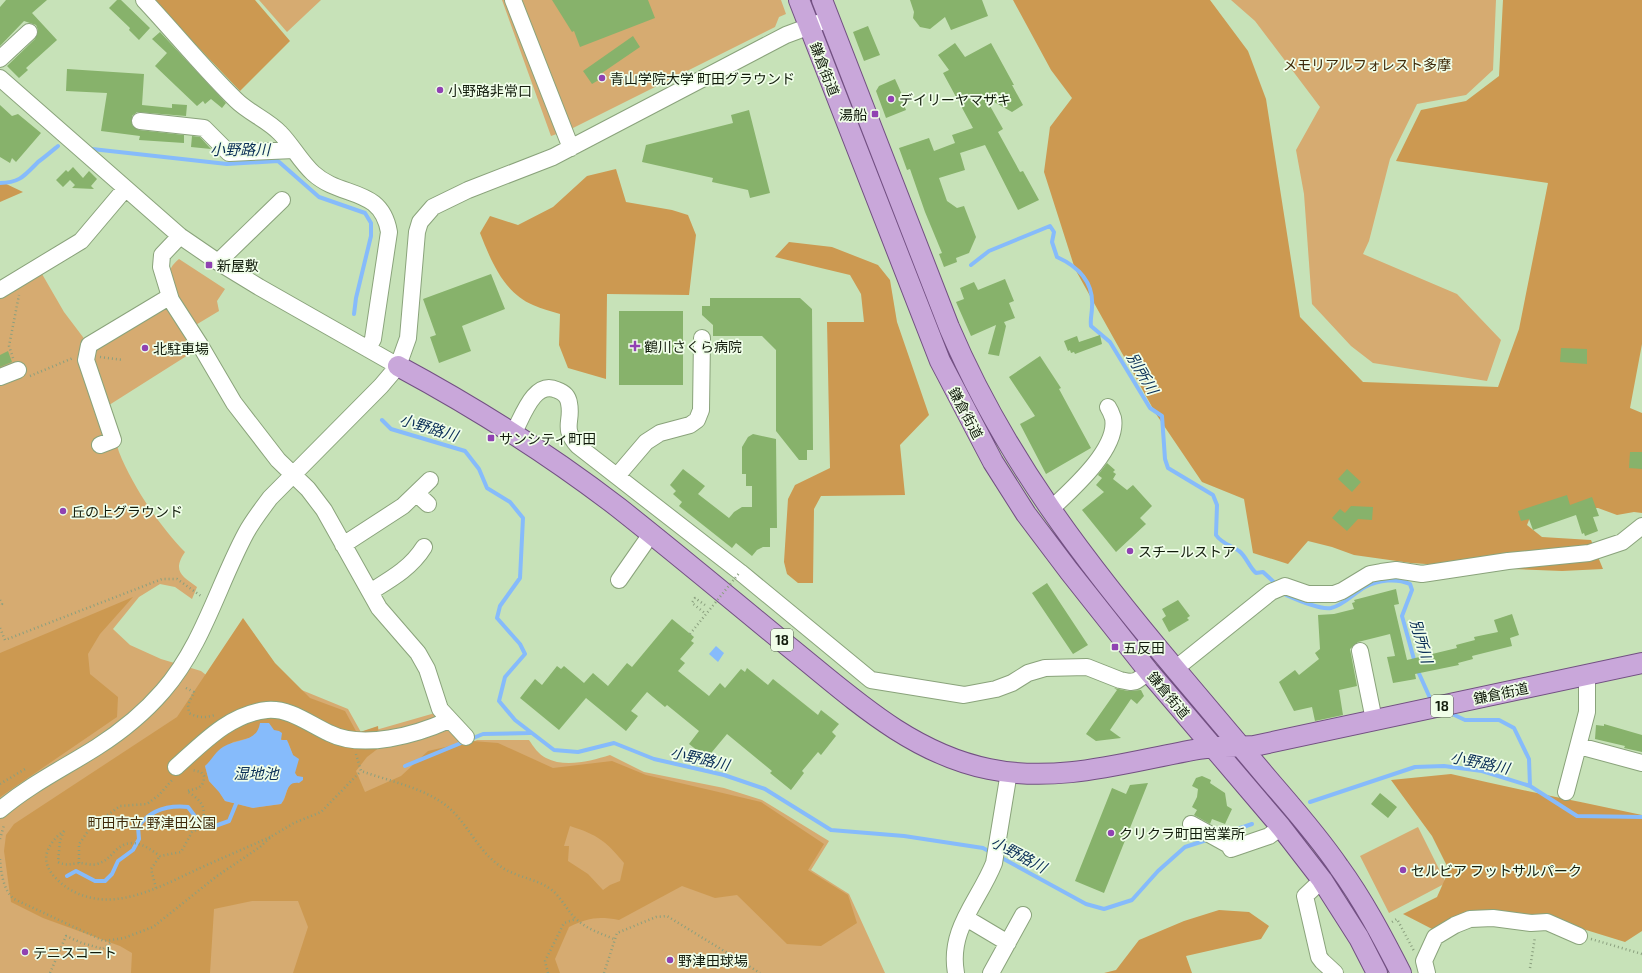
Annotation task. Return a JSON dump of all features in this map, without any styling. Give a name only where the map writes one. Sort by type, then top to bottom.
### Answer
[{"type":"main road","name":"鎌倉街道","points":[[799,0],[928,334],[966,413],[1003,479],[1034,526],[1149,672],[1212,747],[1254,746],[1642,663]]},
{"type":"main road","name":"鎌倉街道","points":[[822,0],[960,354],[997,426],[1050,510],[1175,669],[1242,747]]},
{"type":"main road","name":"18","points":[[398,366],[514,432],[569,470],[651,534],[857,702],[899,732],[921,745],[966,764],[1028,774],[1075,773],[1212,747]]},
{"type":"main road","points":[[1212,747],[1281,827],[1322,880],[1359,938],[1376,973]]},
{"type":"main road","points":[[1242,747],[1301,816],[1339,866],[1379,930],[1401,973]]},
{"type":"street","points":[[144,0],[237,101],[279,132],[312,172],[326,183],[368,199],[379,208],[386,218],[389,232],[373,339],[366,348]]},
{"type":"street","points":[[513,0],[571,148]]},
{"type":"street","points":[[0,810],[34,785],[114,736],[134,720],[164,690],[180,668],[199,636],[246,532],[270,498],[359,409],[398,366],[408,338],[417,232],[420,222],[433,207],[468,190],[553,157],[786,35],[829,19]]},
{"type":"street","points":[[0,59],[29,32]]},
{"type":"street","points":[[0,78],[180,236],[218,262],[398,366]]},
{"type":"street","points":[[140,121],[204,128],[229,153],[294,150]]},
{"type":"street","points":[[0,290],[81,240],[125,189]]},
{"type":"street","points":[[218,262],[282,200]]},
{"type":"street","points":[[180,236],[162,255],[161,267],[169,297],[200,345],[234,403],[278,460],[308,489],[324,510],[342,545],[379,608],[418,652],[427,670],[440,709],[466,737]]},
{"type":"street","points":[[100,444],[113,440],[86,360],[89,345],[169,297]]},
{"type":"street","points":[[617,476],[646,442],[660,433],[690,426],[697,420],[701,410],[702,338]]},
{"type":"street","points":[[0,378],[21,374]]},
{"type":"street","points":[[514,432],[531,398],[537,392],[554,388],[567,396],[569,403],[568,429],[571,438],[740,572],[871,680],[964,695],[996,689],[1012,683],[1028,673],[1045,668],[1087,667],[1120,680],[1130,682],[1136,681],[1149,672]]},
{"type":"street","points":[[1050,510],[1094,464],[1109,443],[1113,419],[1108,407]]},
{"type":"street","points":[[342,545],[403,506],[422,499],[430,480]]},
{"type":"street","points":[[1175,669],[1271,592],[1285,586],[1308,594],[1334,594],[1342,591],[1370,574],[1381,572],[1396,570],[1422,574],[1508,560],[1589,553],[1622,542],[1642,526]]},
{"type":"street","points":[[619,580],[651,534]]},
{"type":"street","points":[[370,592],[402,572],[417,558],[424,547]]},
{"type":"street","points":[[1360,651],[1374,720]]},
{"type":"street","points":[[1566,792],[1587,712],[1587,675]]},
{"type":"street","points":[[181,768],[223,726],[244,716],[269,710],[299,717],[328,733],[352,741],[370,740],[418,732],[449,720]]},
{"type":"street","points":[[1579,746],[1642,763]]},
{"type":"street","points":[[956,973],[954,960],[958,934],[994,863],[1009,772]]},
{"type":"street","points":[[1195,827],[1229,846],[1231,850],[1269,836],[1281,827]]},
{"type":"street","points":[[1322,880],[1305,896],[1320,957],[1322,961],[1335,973]]},
{"type":"street","points":[[992,973],[1023,915]]},
{"type":"street","points":[[966,918],[1008,943]]},
{"type":"street","points":[[1427,973],[1424,961],[1432,940],[1455,925],[1470,919],[1493,918],[1531,923],[1547,922],[1579,936]]},
{"type":"path","points":[[9,346],[22,276]]},
{"type":"path","points":[[21,374],[82,355],[123,360]]},
{"type":"path","points":[[690,634],[740,572]]},
{"type":"path","points":[[0,628],[5,640],[162,579],[177,579],[201,596]]},
{"type":"path","points":[[705,605],[695,598],[692,603],[706,614]]},
{"type":"path","points":[[0,600],[2,604],[0,605]]},
{"type":"path","points":[[186,688],[194,692],[188,705],[189,713],[196,717],[207,718],[218,713]]},
{"type":"path","points":[[352,741],[361,771]]},
{"type":"path","points":[[79,863],[79,844],[91,827],[120,806],[147,804],[159,795],[181,768],[201,772],[204,776],[204,784],[201,788],[187,791],[200,800],[205,811],[202,827],[192,832],[181,852],[160,856],[151,869],[156,888]]},
{"type":"path","points":[[1,782],[25,769]]},
{"type":"path","points":[[160,856],[147,847],[135,842],[128,843],[116,850],[110,858],[95,865],[79,863],[64,865],[58,862],[60,840],[64,831],[57,836],[49,847],[46,863],[52,874],[72,891],[85,896],[99,899],[118,899],[137,896],[272,836],[294,823],[321,812],[361,771]]},
{"type":"path","points":[[361,771],[425,794],[447,807],[486,854],[498,865],[514,875],[548,887],[560,897],[576,919],[588,928],[614,939]]},
{"type":"path","points":[[0,839],[4,825]]},
{"type":"path","points":[[0,859],[4,882],[8,894],[14,899],[104,941],[112,941],[153,927],[217,876],[260,847],[272,836]]},
{"type":"path","points":[[604,973],[617,933],[656,916],[667,916],[760,973]]},
{"type":"path","points":[[548,973],[545,961],[564,923],[576,919]]},
{"type":"path","points":[[1396,919],[1414,952],[1418,945]]},
{"type":"path","points":[[1530,968],[1538,922]]},
{"type":"path","points":[[50,973],[66,936],[82,943],[103,949],[112,941]]},
{"type":"path","points":[[1579,936],[1642,954]]},
{"type":"green space","points":[[153,0],[255,0],[290,41],[240,91]]},
{"type":"green space","points":[[259,0],[321,0],[287,32]]},
{"type":"green space","name":"青山学院大学 町田グラウンド","points":[[502,0],[781,0],[786,14],[779,17],[775,27],[571,129],[551,136]]},
{"type":"green space","points":[[1013,0],[1210,0],[1248,51],[1266,99],[1300,317],[1363,382],[1498,387],[1519,329],[1548,183],[1396,161],[1421,110],[1466,101],[1499,76],[1503,0],[1642,0],[1642,344],[1630,408],[1642,413],[1642,513],[1634,512],[1617,515],[1598,508],[1534,507],[1527,525],[1542,537],[1591,540],[1603,569],[1562,571],[1411,563],[1354,555],[1332,547],[1308,541],[1288,564],[1253,553],[1244,499],[1202,482],[1156,414],[1075,269],[1044,172],[1050,127],[1072,98],[1051,70]]},
{"type":"green space","name":"メモリアルフォレスト多摩","points":[[1231,0],[1496,0],[1493,70],[1466,95],[1417,104],[1390,159],[1369,241],[1363,254],[1457,294],[1501,340],[1487,381],[1373,363],[1351,346],[1312,304],[1304,194],[1296,150],[1320,107],[1255,21]]},
{"type":"green space","points":[[616,169],[626,202],[672,210],[688,215],[696,235],[689,295],[607,294],[606,379],[568,368],[559,345],[560,314],[533,305],[514,293],[506,284],[494,265],[480,233],[490,216],[518,225],[553,207],[587,176]]},
{"type":"green space","points":[[0,181],[23,192],[0,202]]},
{"type":"green space","points":[[789,242],[832,247],[878,265],[890,280],[897,322],[929,415],[900,445],[905,495],[821,496],[814,509],[813,583],[798,583],[787,574],[784,562],[788,499],[795,485],[830,468],[827,322],[864,322],[861,294],[850,275],[775,257]]},
{"type":"green space","name":"町田市立 野津田公園","points":[[179,259],[225,289],[217,301],[219,311],[184,332],[196,350],[106,407],[117,447],[131,478],[157,518],[185,552],[179,564],[180,572],[187,580],[197,587],[192,599],[175,587],[160,584],[139,597],[113,629],[130,645],[161,659],[201,671],[224,689],[260,673],[348,709],[362,734],[435,713],[466,745],[477,740],[529,740],[543,757],[561,763],[586,761],[610,755],[644,772],[724,788],[762,800],[829,841],[811,870],[849,894],[885,973],[0,973],[0,299],[42,274],[64,312],[92,349],[175,299],[169,273],[171,268]]},
{"type":"green space","points":[[133,597],[100,634],[88,654],[90,674],[118,697],[117,717],[0,797],[0,653]]},
{"type":"green space","points":[[243,618],[275,663],[310,698],[345,711],[357,733],[378,726],[380,747],[367,757],[356,771],[365,792],[401,776],[428,751],[472,741],[498,743],[553,768],[612,761],[646,775],[761,802],[824,844],[808,870],[848,895],[857,923],[821,946],[787,944],[737,895],[715,898],[682,886],[619,920],[599,918],[569,927],[555,959],[560,973],[293,973],[308,927],[298,901],[252,901],[214,909],[210,973],[131,973],[132,953],[120,946],[43,918],[11,902],[4,851],[6,835],[14,824],[177,717]],"holes":[[[259,731],[288,742],[293,755],[295,773],[297,776],[289,785],[284,800],[281,804],[253,808],[225,801],[219,791],[209,781],[205,766],[233,742],[253,737]],[[570,826],[595,836],[618,855],[624,863],[620,881],[603,890],[588,874],[568,861],[569,846],[564,846]]]},
{"type":"green space","points":[[1451,774],[1642,815],[1642,931],[1625,942],[1544,917],[1434,930],[1403,914],[1437,897],[1449,870],[1432,836],[1391,780]]},
{"type":"green space","name":"セルビア フットサルパーク","points":[[1418,827],[1446,883],[1389,913],[1360,856]]},
{"type":"green space","points":[[1219,910],[1249,912],[1269,926],[1261,939],[1186,956],[1192,973],[1104,973],[1116,970],[1139,940],[1184,921]]},
{"type":"water","points":[[716,646],[724,653],[718,662],[709,654]]},
{"type":"water","name":"湿地池","points":[[260,723],[269,723],[274,730],[282,733],[281,740],[287,740],[293,755],[299,759],[295,773],[297,776],[303,777],[303,780],[299,783],[291,784],[281,804],[253,808],[225,801],[209,781],[205,766],[223,747],[251,737],[255,734]]},
{"type":"building","points":[[6,0],[47,0],[32,13],[57,40],[26,68],[28,70],[19,78],[7,66],[35,39],[38,30],[36,25],[24,21],[0,46],[0,7]]},
{"type":"building","points":[[117,0],[121,0],[150,28],[139,40],[129,30],[130,28],[109,8]]},
{"type":"building","points":[[552,0],[648,0],[655,18],[580,47],[574,31],[572,32]]},
{"type":"building","points":[[910,0],[982,0],[988,16],[951,30],[945,17],[930,29],[920,27],[913,18],[914,12]]},
{"type":"building","points":[[868,26],[880,55],[864,61],[853,32]]},
{"type":"building","points":[[160,32],[226,103],[222,108],[211,99],[205,104],[203,101],[197,106],[155,66],[167,53],[152,39]]},
{"type":"building","points":[[633,36],[640,47],[599,75],[602,78],[592,84],[583,71]]},
{"type":"building","points":[[955,43],[965,57],[991,43],[1014,85],[1012,85],[1023,105],[1012,112],[985,97],[1003,129],[998,132],[1020,172],[1023,171],[1039,200],[1018,210],[985,145],[960,153],[965,170],[939,178],[947,201],[957,208],[964,206],[976,237],[969,253],[956,258],[957,262],[944,267],[939,254],[942,253],[925,212],[910,169],[907,170],[899,148],[929,138],[934,151],[955,143],[952,135],[973,128],[943,73],[949,70],[938,55]]},
{"type":"building","points":[[67,69],[144,74],[142,105],[172,108],[172,104],[187,105],[186,116],[137,112],[132,116],[132,125],[139,130],[184,135],[184,143],[139,140],[140,136],[101,131],[107,93],[66,91]]},
{"type":"building","points":[[895,79],[904,99],[902,100],[906,110],[886,118],[876,91],[879,86]]},
{"type":"building","points":[[0,105],[12,116],[18,114],[41,133],[16,162],[12,158],[10,163],[0,157]]},
{"type":"building","points":[[749,110],[770,193],[750,198],[748,190],[712,182],[713,178],[642,162],[646,145],[733,123],[731,115]]},
{"type":"building","points":[[192,136],[200,137],[211,149],[191,147]]},
{"type":"building","points":[[73,167],[83,178],[89,171],[97,179],[91,186],[94,189],[72,188],[75,185],[70,180],[63,187],[56,180],[66,170],[68,172]]},
{"type":"building","points":[[491,274],[505,309],[462,326],[471,351],[439,363],[430,337],[436,335],[423,299]]},
{"type":"building","points":[[1005,279],[1014,301],[1009,303],[1015,318],[1004,322],[1006,326],[999,356],[988,354],[996,325],[971,336],[956,302],[964,299],[960,288],[974,282],[978,290]]},
{"type":"building","points":[[710,298],[800,298],[812,309],[813,450],[807,450],[807,460],[799,460],[776,431],[776,350],[762,336],[713,336],[713,325],[702,315],[702,306],[710,306]]},
{"type":"building","points":[[619,311],[683,311],[683,385],[619,385]]},
{"type":"building","points":[[1100,335],[1102,344],[1075,354],[1074,352],[1071,353],[1070,350],[1068,351],[1064,341],[1077,336],[1079,342]]},
{"type":"building","points":[[1561,348],[1587,349],[1587,364],[1560,362]]},
{"type":"building","points":[[8,351],[12,362],[0,367],[0,355]]},
{"type":"building","points":[[1040,356],[1061,388],[1059,389],[1091,448],[1046,474],[1020,424],[1035,416],[1009,377]]},
{"type":"building","points":[[753,434],[776,439],[777,528],[770,528],[770,547],[763,547],[757,550],[752,556],[736,543],[732,548],[679,506],[682,502],[673,494],[676,491],[670,485],[683,469],[705,486],[698,494],[729,518],[734,512],[742,507],[752,507],[752,486],[746,486],[746,474],[742,474],[742,447],[748,437]]},
{"type":"building","points":[[1630,452],[1642,452],[1642,469],[1629,468]]},
{"type":"building","points":[[1107,463],[1115,470],[1113,472],[1116,474],[1113,479],[1127,490],[1133,485],[1152,506],[1140,518],[1146,524],[1116,552],[1082,510],[1104,492],[1096,485],[1102,478],[1098,475]]},
{"type":"building","points":[[1347,469],[1361,482],[1352,492],[1338,479]]},
{"type":"building","points":[[1567,495],[1570,505],[1592,497],[1599,516],[1593,517],[1598,531],[1585,536],[1584,533],[1582,534],[1576,515],[1533,530],[1529,519],[1521,521],[1518,511]]},
{"type":"building","points":[[1351,506],[1373,507],[1372,520],[1358,519],[1347,531],[1332,518],[1340,509],[1345,513]]},
{"type":"building","points":[[1047,583],[1088,645],[1073,654],[1032,593]]},
{"type":"building","points":[[1396,589],[1399,604],[1394,605],[1407,660],[1457,648],[1456,645],[1475,640],[1474,637],[1498,632],[1494,620],[1512,614],[1519,635],[1510,638],[1512,646],[1472,656],[1473,659],[1458,663],[1459,665],[1415,674],[1416,679],[1393,683],[1387,657],[1395,656],[1390,634],[1358,642],[1350,649],[1357,686],[1339,690],[1343,715],[1315,721],[1312,707],[1294,711],[1279,682],[1295,670],[1299,675],[1319,659],[1315,653],[1320,649],[1318,615],[1334,614],[1354,609],[1352,603],[1355,602],[1354,600]]},
{"type":"building","points":[[1178,600],[1190,616],[1187,618],[1189,620],[1169,632],[1162,619],[1166,616],[1162,609]]},
{"type":"building","points":[[672,619],[694,637],[691,641],[694,643],[680,659],[685,663],[678,671],[709,696],[720,683],[725,688],[741,669],[745,672],[747,668],[768,685],[773,679],[818,715],[821,710],[839,724],[832,732],[836,736],[821,755],[818,752],[802,771],[804,773],[791,790],[770,773],[772,771],[727,734],[707,758],[689,744],[699,731],[667,705],[665,707],[647,692],[631,711],[638,716],[626,731],[586,698],[559,730],[520,698],[535,679],[542,685],[557,666],[561,669],[564,666],[584,683],[593,673],[608,686],[627,663],[632,667]]},
{"type":"building","points":[[1114,688],[1128,691],[1141,690],[1144,696],[1137,704],[1131,699],[1110,730],[1121,738],[1096,741],[1086,734],[1117,690]]},
{"type":"building","points":[[1604,724],[1642,735],[1642,752],[1624,748],[1625,746],[1595,739],[1596,725],[1604,726]]},
{"type":"building","points":[[1202,776],[1211,780],[1210,783],[1225,793],[1227,806],[1232,809],[1225,824],[1212,819],[1210,824],[1194,815],[1197,810],[1192,807],[1197,797],[1198,789],[1192,786],[1196,778]]},
{"type":"building","points":[[1148,783],[1104,893],[1075,881],[1112,788],[1126,794],[1130,785]]},
{"type":"building","points":[[1380,793],[1397,807],[1388,818],[1371,804]]},
{"type":"waterway","name":"小野路川","points":[[0,183],[13,182],[22,177],[58,146]]},
{"type":"waterway","name":"小野路川","points":[[92,149],[227,164],[278,161],[319,197],[365,213],[371,223],[371,236],[356,298],[354,314]]},
{"type":"waterway","name":"別所川","points":[[971,265],[989,251],[1050,226],[1054,232],[1052,242],[1057,257],[1065,261],[1084,276],[1088,283],[1092,298],[1091,326],[1110,342],[1150,408],[1162,416],[1165,459],[1168,468],[1213,495],[1217,505],[1216,535],[1241,553],[1256,573],[1263,572],[1276,584]]},
{"type":"waterway","name":"小野路川","points":[[382,420],[391,429],[465,451],[479,469],[487,488],[510,502],[523,518],[520,578],[500,606],[497,618],[520,644],[525,654],[505,677],[499,701],[515,720],[554,750],[578,752],[614,743],[654,759],[724,775],[765,789],[831,830],[904,836],[983,848],[992,853]]},
{"type":"waterway","name":"別所川","points":[[1284,594],[1313,606],[1331,608],[1340,604],[1365,587],[1376,583],[1393,580],[1410,584],[1412,590],[1402,616],[1415,663]]},
{"type":"waterway","name":"別所川","points":[[1417,669],[1430,698]]},
{"type":"waterway","name":"別所川","points":[[1448,712],[1465,720],[1499,720],[1514,728],[1529,759],[1530,786]]},
{"type":"waterway","points":[[405,766],[483,734],[530,733]]},
{"type":"waterway","name":"小野路川","points":[[1310,802],[1415,767],[1444,766],[1482,771],[1530,786],[1577,816],[1642,817]]},
{"type":"waterway","points":[[67,876],[76,871],[95,881],[105,881],[112,874],[118,861],[133,850],[139,839],[138,827],[148,816],[160,810],[173,807],[188,807],[197,819],[215,826],[229,821],[236,804]]},
{"type":"waterway","name":"小野路川","points":[[1220,835],[1252,824]]},
{"type":"waterway","name":"小野路川","points":[[1000,857],[1086,904],[1104,909],[1132,900],[1158,871],[1185,847],[1210,839]]},
{"type":"place","name":"青山学院大学 町田グラウンド","points":[[602,78]]},
{"type":"place","name":"小野路非常口","points":[[440,90]]},
{"type":"place","name":"デイリーヤマザキ","points":[[891,99]]},
{"type":"place","name":"湯船","points":[[875,114]]},
{"type":"place","name":"新屋敷","points":[[209,265]]},
{"type":"place","name":"鶴川さくら病院","points":[[635,346]]},
{"type":"place","name":"北駐車場","points":[[145,348]]},
{"type":"place","name":"サンシティ町田","points":[[491,438]]},
{"type":"place","name":"丘の上グラウンド","points":[[63,511]]},
{"type":"place","name":"スチールストア","points":[[1130,551]]},
{"type":"place","name":"五反田","points":[[1115,647]]},
{"type":"place","name":"クリクラ町田営業所","points":[[1111,833]]},
{"type":"place","name":"セルビア フットサルパーク","points":[[1403,870]]},
{"type":"place","name":"テニスコート","points":[[25,952]]},
{"type":"place","name":"野津田球場","points":[[670,960]]}]
